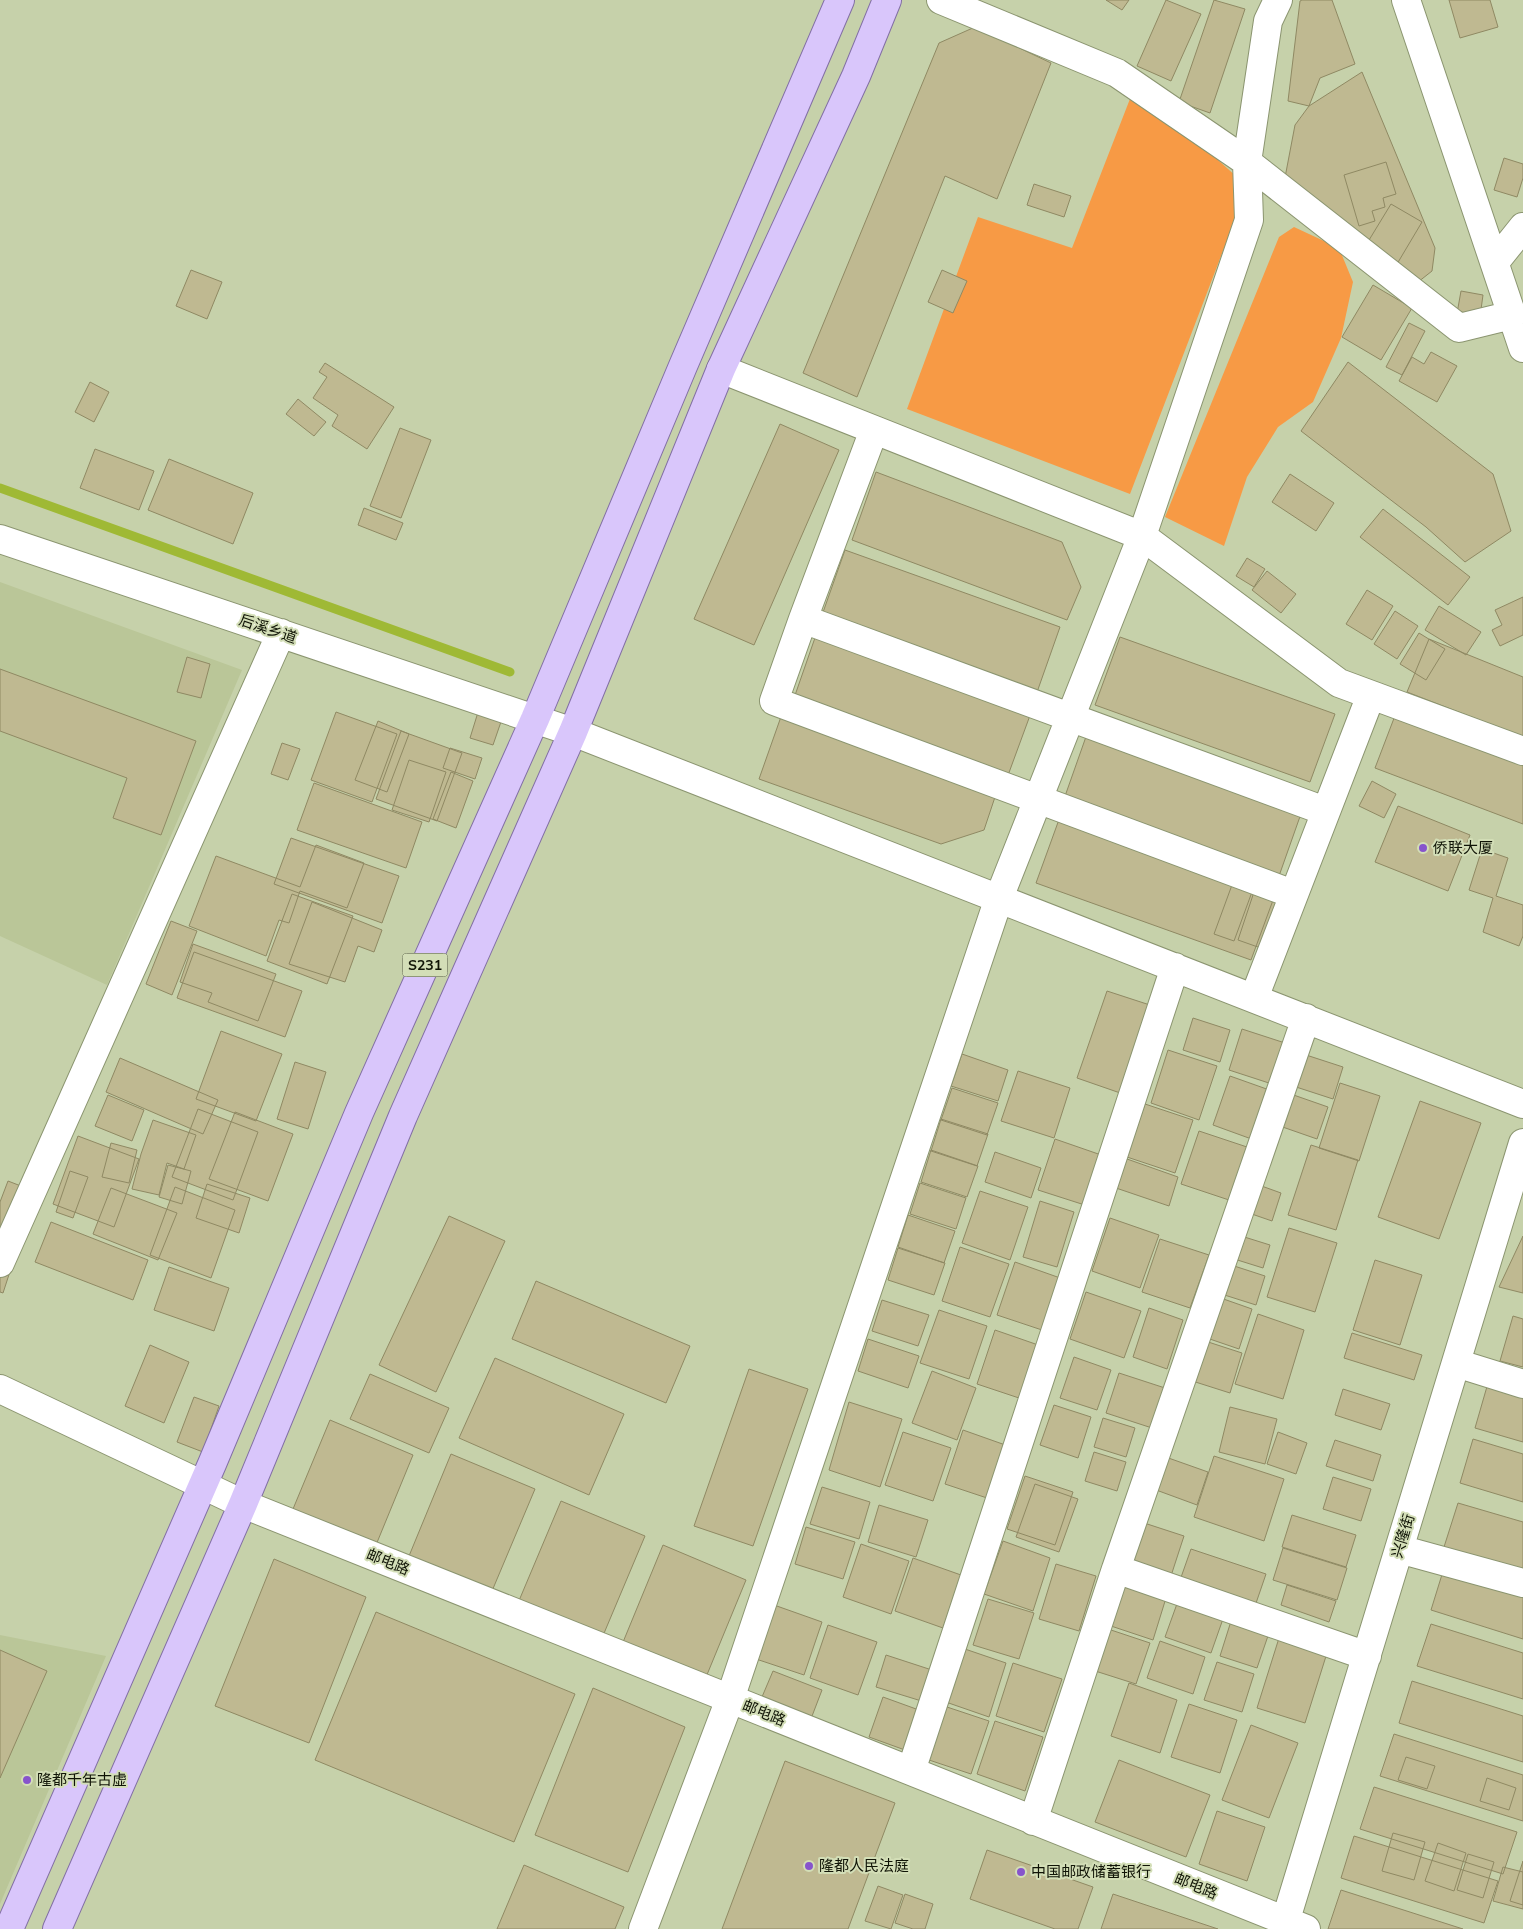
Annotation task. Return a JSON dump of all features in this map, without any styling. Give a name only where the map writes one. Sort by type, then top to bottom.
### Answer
[{"type":"main road","name":"S231","points":[[9,1929],[203,1485],[359,1113],[535,719],[683,366],[840,0]]},
{"type":"main road","name":"S231","points":[[57,1929],[243,1504],[403,1116],[573,732],[721,369],[856,76],[887,0]]},
{"type":"street","points":[[941,0],[1117,73],[1247,162],[1459,328],[1512,315]]},
{"type":"street","points":[[643,1929],[730,1699],[999,898],[1142,536],[1249,220],[1247,162],[1268,20],[1278,0]]},
{"type":"street","points":[[1406,0],[1523,348]]},
{"type":"street","points":[[1495,262],[1523,227]]},
{"type":"street","points":[[721,369],[1142,536],[1339,683],[1523,751]]},
{"type":"street","points":[[874,430],[774,701],[1039,798],[1292,894]]},
{"type":"street","name":"后溪乡道","points":[[0,539],[573,732],[1523,1104]]},
{"type":"street","points":[[803,619],[1325,811]]},
{"type":"street","points":[[0,1264],[281,633]]},
{"type":"street","points":[[1254,998],[1292,894],[1370,695]]},
{"type":"street","points":[[911,1772],[1175,968]]},
{"type":"street","points":[[1032,1821],[1116,1570],[1306,1018]]},
{"type":"street","name":"兴隆街","points":[[1292,1927],[1367,1656],[1522,1147]]},
{"type":"street","points":[[1498,1224],[1523,1214]]},
{"type":"street","points":[[1456,1363],[1523,1384]]},
{"type":"street","name":"邮电路","points":[[0,1389],[243,1504],[1292,1927]]},
{"type":"street","points":[[1399,1549],[1523,1582]]},
{"type":"street","points":[[1116,1570],[1367,1656]]},
{"type":"shaded area","points":[[1135,86],[1237,177],[1244,196],[1130,494],[907,409],[978,217],[1072,248]]},
{"type":"shaded area","points":[[1294,227],[1339,248],[1353,282],[1341,338],[1313,402],[1278,427],[1247,477],[1224,546],[1165,517],[1279,237]]},
{"type":"shaded area","points":[[0,582],[242,670],[107,985],[0,936]]},
{"type":"shaded area","name":"隆都千年古虚","points":[[0,1635],[106,1656],[0,1904]]},
{"type":"building","points":[[1106,0],[1129,0],[1122,10]]},
{"type":"building","points":[[1166,0],[1201,14],[1171,81],[1137,66]]},
{"type":"building","points":[[1214,0],[1245,9],[1210,113],[1179,102]]},
{"type":"building","points":[[1332,0],[1355,64],[1320,78],[1309,106],[1288,101],[1300,1]]},
{"type":"building","points":[[1449,0],[1490,0],[1498,27],[1460,38]]},
{"type":"building","points":[[975,27],[1051,63],[997,199],[945,176],[857,397],[803,373],[939,43]]},
{"type":"building","points":[[1362,72],[1435,248],[1432,271],[1413,286],[1283,188],[1295,125],[1309,106]]},
{"type":"building","points":[[1504,158],[1523,164],[1523,178],[1517,197],[1494,190]]},
{"type":"building","points":[[1386,162],[1396,194],[1383,198],[1385,207],[1372,211],[1375,221],[1359,226],[1344,175]]},
{"type":"building","points":[[1034,184],[1071,196],[1064,217],[1027,205]]},
{"type":"building","points":[[1391,204],[1422,222],[1397,264],[1366,245]]},
{"type":"building","points":[[191,270],[222,282],[207,319],[176,306]]},
{"type":"building","points":[[942,270],[967,281],[953,313],[928,302]]},
{"type":"building","points":[[1373,285],[1412,308],[1381,360],[1342,337]]},
{"type":"building","points":[[1461,291],[1483,295],[1479,324],[1456,319]]},
{"type":"building","points":[[1409,323],[1425,331],[1402,375],[1386,367]]},
{"type":"building","points":[[1431,352],[1457,366],[1437,402],[1399,381],[1412,357],[1424,364]]},
{"type":"building","points":[[1348,362],[1493,474],[1511,531],[1465,562],[1426,527],[1301,431]]},
{"type":"building","points":[[325,363],[394,407],[367,449],[332,426],[338,415],[313,398],[327,377],[319,372]]},
{"type":"building","points":[[90,382],[109,392],[94,422],[75,412]]},
{"type":"building","points":[[298,399],[326,422],[314,436],[286,414]]},
{"type":"building","points":[[780,424],[839,450],[754,645],[694,619]]},
{"type":"building","points":[[400,428],[431,440],[401,518],[370,506]]},
{"type":"building","points":[[95,449],[154,471],[139,510],[80,488]]},
{"type":"building","points":[[169,459],[253,493],[233,544],[148,510]]},
{"type":"building","points":[[876,472],[1062,542],[1081,587],[1067,620],[852,540]]},
{"type":"building","points":[[1290,474],[1334,503],[1316,531],[1272,502]]},
{"type":"building","points":[[364,508],[403,523],[396,540],[358,525]]},
{"type":"building","points":[[1383,509],[1470,577],[1448,605],[1360,537]]},
{"type":"building","points":[[845,550],[1060,627],[1036,695],[821,618]]},
{"type":"building","points":[[1247,558],[1265,569],[1254,587],[1236,576]]},
{"type":"building","points":[[1267,571],[1296,594],[1281,613],[1252,590]]},
{"type":"building","points":[[1367,590],[1393,606],[1372,640],[1346,624]]},
{"type":"building","points":[[1523,597],[1523,635],[1500,646],[1492,630],[1502,625],[1495,610]]},
{"type":"building","points":[[1439,606],[1481,632],[1466,655],[1425,630]]},
{"type":"building","points":[[1395,611],[1418,626],[1397,659],[1374,644]]},
{"type":"building","points":[[817,632],[1032,710],[1007,778],[793,701]]},
{"type":"building","points":[[1419,633],[1445,649],[1426,680],[1400,664]]},
{"type":"building","points":[[1120,637],[1335,714],[1310,782],[1095,705]]},
{"type":"building","points":[[1429,639],[1523,677],[1523,737],[1407,692]]},
{"type":"building","points":[[187,657],[210,664],[201,698],[177,692]]},
{"type":"building","points":[[0,669],[196,741],[161,835],[113,818],[127,778],[0,731]]},
{"type":"building","points":[[479,709],[503,716],[493,745],[470,738]]},
{"type":"building","points":[[783,711],[998,788],[984,830],[941,844],[759,779]]},
{"type":"building","points":[[336,712],[397,734],[372,802],[311,780]]},
{"type":"building","points":[[1396,713],[1523,761],[1523,824],[1375,768]]},
{"type":"building","points":[[378,721],[409,734],[387,792],[355,780]]},
{"type":"building","points":[[401,731],[462,753],[437,821],[376,799]]},
{"type":"building","points":[[1088,731],[1303,808],[1279,876],[1064,799]]},
{"type":"building","points":[[282,743],[300,749],[288,780],[271,774]]},
{"type":"building","points":[[450,748],[482,758],[475,779],[443,768]]},
{"type":"building","points":[[409,760],[446,772],[429,822],[392,810]]},
{"type":"building","points":[[451,772],[473,781],[456,828],[433,819]]},
{"type":"building","points":[[1372,781],[1396,794],[1384,818],[1359,806]]},
{"type":"building","points":[[314,783],[422,822],[406,868],[297,830]]},
{"type":"building","name":"侨联大厦","points":[[1398,806],[1470,835],[1448,891],[1375,862]]},
{"type":"building","points":[[1061,814],[1276,892],[1251,960],[1036,883]]},
{"type":"building","points":[[291,838],[399,876],[382,923],[274,884]]},
{"type":"building","points":[[316,845],[364,863],[347,908],[300,891],[289,923],[279,920],[266,956],[189,926],[216,856],[300,887]]},
{"type":"building","points":[[1482,849],[1508,858],[1496,896],[1523,905],[1523,936],[1519,946],[1483,932],[1493,898],[1469,890]]},
{"type":"building","points":[[1236,874],[1256,881],[1234,941],[1214,934]]},
{"type":"building","points":[[1257,883],[1291,894],[1272,952],[1238,940]]},
{"type":"building","points":[[292,894],[353,916],[327,984],[267,961]]},
{"type":"building","points":[[312,902],[382,930],[374,952],[358,946],[345,982],[289,964]]},
{"type":"building","points":[[171,921],[197,931],[172,995],[146,984]]},
{"type":"building","points":[[193,944],[276,974],[258,1021],[208,1002],[212,993],[180,982]]},
{"type":"building","points":[[194,952],[302,991],[285,1037],[177,998]]},
{"type":"building","points":[[1107,991],[1156,1007],[1126,1095],[1077,1078]]},
{"type":"building","points":[[1193,1018],[1230,1030],[1220,1062],[1183,1050]]},
{"type":"building","points":[[1242,1029],[1285,1043],[1272,1084],[1229,1070]]},
{"type":"building","points":[[221,1031],[282,1054],[256,1121],[196,1099]]},
{"type":"building","points":[[1168,1050],[1217,1066],[1199,1120],[1151,1103]]},
{"type":"building","points":[[1300,1053],[1343,1067],[1333,1099],[1290,1085]]},
{"type":"building","points":[[962,1054],[1008,1070],[998,1101],[951,1086]]},
{"type":"building","points":[[120,1058],[218,1100],[203,1134],[106,1092]]},
{"type":"building","points":[[295,1062],[326,1072],[308,1129],[277,1119]]},
{"type":"building","points":[[1018,1071],[1070,1088],[1054,1138],[1001,1121]]},
{"type":"building","points":[[1230,1076],[1275,1092],[1257,1141],[1213,1125]]},
{"type":"building","points":[[1340,1083],[1380,1096],[1359,1161],[1319,1148]]},
{"type":"building","points":[[952,1088],[998,1103],[987,1135],[941,1120]]},
{"type":"building","points":[[1285,1092],[1328,1107],[1317,1139],[1274,1124]]},
{"type":"building","points":[[108,1095],[144,1110],[132,1141],[95,1126]]},
{"type":"building","points":[[1420,1101],[1481,1123],[1439,1239],[1378,1217]]},
{"type":"building","points":[[1145,1104],[1193,1120],[1175,1173],[1127,1157]]},
{"type":"building","points":[[198,1109],[258,1132],[233,1200],[172,1177]]},
{"type":"building","points":[[235,1112],[293,1134],[268,1201],[209,1179]]},
{"type":"building","points":[[941,1119],[988,1134],[977,1166],[931,1151]]},
{"type":"building","points":[[153,1120],[196,1135],[184,1169],[167,1163],[159,1195],[132,1189],[141,1154]]},
{"type":"building","points":[[1199,1131],[1247,1147],[1229,1200],[1181,1184]]},
{"type":"building","points":[[78,1136],[139,1159],[114,1227],[53,1204]]},
{"type":"building","points":[[1055,1139],[1107,1157],[1091,1207],[1038,1190]]},
{"type":"building","points":[[111,1143],[137,1150],[129,1183],[102,1177]]},
{"type":"building","points":[[1311,1145],[1358,1160],[1336,1230],[1288,1215]]},
{"type":"building","points":[[931,1150],[978,1166],[967,1197],[921,1182]]},
{"type":"building","points":[[995,1152],[1041,1168],[1031,1198],[985,1182]]},
{"type":"building","points":[[1127,1159],[1178,1177],[1169,1206],[1116,1188]]},
{"type":"building","points":[[168,1165],[191,1171],[182,1204],[159,1197]]},
{"type":"building","points":[[70,1171],[88,1177],[73,1218],[56,1212]]},
{"type":"building","points":[[8,1181],[39,1193],[0,1237],[0,1202]]},
{"type":"building","points":[[920,1183],[966,1198],[956,1229],[910,1214]]},
{"type":"building","points":[[207,1184],[250,1198],[239,1233],[196,1218]]},
{"type":"building","points":[[1256,1184],[1281,1193],[1272,1221],[1246,1212]]},
{"type":"building","points":[[175,1187],[235,1210],[211,1278],[150,1255]]},
{"type":"building","points":[[111,1188],[177,1213],[158,1260],[93,1234]]},
{"type":"building","points":[[980,1191],[1028,1207],[1010,1260],[962,1243]]},
{"type":"building","points":[[1040,1201],[1074,1212],[1057,1267],[1023,1257]]},
{"type":"building","points":[[908,1215],[955,1231],[944,1263],[898,1247]]},
{"type":"building","points":[[449,1216],[505,1241],[436,1392],[379,1365]]},
{"type":"building","points":[[1110,1218],[1159,1235],[1140,1288],[1092,1271]]},
{"type":"building","points":[[51,1222],[148,1260],[133,1300],[35,1262]]},
{"type":"building","points":[[1289,1228],[1337,1243],[1315,1312],[1267,1297]]},
{"type":"building","points":[[1238,1235],[1270,1245],[1263,1268],[1231,1258]]},
{"type":"building","points":[[1523,1236],[1523,1293],[1499,1287]]},
{"type":"building","points":[[1160,1239],[1209,1255],[1190,1308],[1142,1292]]},
{"type":"building","points":[[0,1241],[18,1247],[3,1293],[0,1292]]},
{"type":"building","points":[[960,1247],[1009,1264],[990,1317],[942,1301]]},
{"type":"building","points":[[898,1248],[945,1263],[934,1295],[888,1280]]},
{"type":"building","points":[[1375,1260],[1422,1275],[1400,1345],[1353,1330]]},
{"type":"building","points":[[1015,1262],[1063,1279],[1045,1331],[997,1315]]},
{"type":"building","points":[[1225,1263],[1265,1276],[1256,1305],[1215,1292]]},
{"type":"building","points":[[169,1267],[229,1288],[214,1331],[154,1310]]},
{"type":"building","points":[[536,1281],[690,1346],[666,1403],[512,1339]]},
{"type":"building","points":[[1086,1292],[1141,1311],[1124,1358],[1070,1339]]},
{"type":"building","points":[[1215,1296],[1252,1309],[1239,1349],[1201,1336]]},
{"type":"building","points":[[882,1300],[929,1315],[918,1346],[872,1331]]},
{"type":"building","points":[[1149,1308],[1183,1320],[1167,1369],[1133,1357]]},
{"type":"building","points":[[939,1310],[987,1326],[969,1379],[920,1363]]},
{"type":"building","points":[[1258,1314],[1304,1330],[1283,1399],[1235,1384]]},
{"type":"building","points":[[1513,1316],[1523,1319],[1523,1367],[1500,1361]]},
{"type":"building","points":[[995,1330],[1044,1347],[1025,1400],[977,1384]]},
{"type":"building","points":[[1352,1333],[1422,1355],[1414,1380],[1344,1358]]},
{"type":"building","points":[[868,1339],[919,1356],[908,1388],[858,1371]]},
{"type":"building","points":[[1199,1339],[1242,1353],[1230,1393],[1186,1379]]},
{"type":"building","points":[[150,1345],[189,1362],[164,1423],[125,1406]]},
{"type":"building","points":[[1074,1357],[1111,1370],[1097,1410],[1060,1398]]},
{"type":"building","points":[[495,1358],[624,1414],[589,1495],[459,1438]]},
{"type":"building","points":[[749,1369],[808,1389],[753,1546],[694,1526]]},
{"type":"building","points":[[932,1371],[976,1388],[957,1440],[912,1423]]},
{"type":"building","points":[[1119,1373],[1165,1388],[1152,1428],[1106,1413]]},
{"type":"building","points":[[370,1374],[449,1408],[429,1453],[350,1419]]},
{"type":"building","points":[[1488,1383],[1523,1394],[1523,1442],[1475,1428]]},
{"type":"building","points":[[1343,1389],[1390,1404],[1381,1430],[1335,1415]]},
{"type":"building","points":[[194,1397],[219,1406],[203,1452],[177,1442]]},
{"type":"building","points":[[849,1402],[902,1419],[880,1487],[829,1470]]},
{"type":"building","points":[[1054,1405],[1091,1417],[1078,1458],[1040,1445]]},
{"type":"building","points":[[1230,1407],[1277,1419],[1265,1464],[1219,1452]]},
{"type":"building","points":[[1103,1418],[1135,1428],[1126,1457],[1094,1447]]},
{"type":"building","points":[[330,1420],[413,1455],[376,1545],[293,1509]]},
{"type":"building","points":[[963,1430],[1011,1447],[993,1500],[945,1484]]},
{"type":"building","points":[[903,1432],[951,1448],[933,1501],[885,1485]]},
{"type":"building","points":[[1278,1432],[1307,1443],[1296,1474],[1267,1464]]},
{"type":"building","points":[[1473,1439],[1523,1454],[1523,1502],[1460,1483]]},
{"type":"building","points":[[1335,1440],[1381,1455],[1373,1481],[1326,1466]]},
{"type":"building","points":[[1094,1452],[1126,1462],[1117,1491],[1085,1481]]},
{"type":"building","points":[[451,1454],[535,1489],[492,1591],[409,1556]]},
{"type":"building","points":[[1160,1455],[1208,1472],[1197,1505],[1148,1487]]},
{"type":"building","points":[[1214,1456],[1284,1479],[1264,1541],[1194,1517]]},
{"type":"building","points":[[1025,1476],[1073,1492],[1055,1545],[1007,1529]]},
{"type":"building","points":[[1333,1477],[1371,1489],[1361,1521],[1323,1509]]},
{"type":"building","points":[[1035,1484],[1078,1499],[1059,1552],[1016,1537]]},
{"type":"building","points":[[822,1487],[870,1502],[859,1539],[810,1524]]},
{"type":"building","points":[[561,1501],[645,1536],[602,1638],[518,1603]]},
{"type":"building","points":[[1458,1503],[1523,1522],[1523,1571],[1444,1547]]},
{"type":"building","points":[[879,1505],[928,1520],[916,1557],[868,1542]]},
{"type":"building","points":[[1292,1515],[1356,1535],[1346,1567],[1282,1547]]},
{"type":"building","points":[[1135,1520],[1184,1536],[1169,1582],[1120,1567]]},
{"type":"building","points":[[806,1527],[855,1542],[843,1579],[795,1564]]},
{"type":"building","points":[[1003,1541],[1050,1558],[1033,1611],[984,1594]]},
{"type":"building","points":[[861,1544],[909,1561],[891,1614],[843,1597]]},
{"type":"building","points":[[663,1545],[746,1580],[704,1682],[621,1647]]},
{"type":"building","points":[[1283,1548],[1347,1568],[1337,1600],[1273,1580]]},
{"type":"building","points":[[1191,1549],[1266,1574],[1254,1609],[1179,1583]]},
{"type":"building","points":[[913,1558],[961,1575],[943,1628],[895,1611]]},
{"type":"building","points":[[274,1559],[366,1597],[309,1743],[215,1706]]},
{"type":"building","points":[[1056,1564],[1096,1576],[1079,1631],[1039,1619]]},
{"type":"building","points":[[1444,1568],[1523,1593],[1523,1639],[1431,1610]]},
{"type":"building","points":[[1118,1583],[1166,1598],[1153,1640],[1105,1624]]},
{"type":"building","points":[[1287,1585],[1336,1601],[1329,1622],[1281,1605]]},
{"type":"building","points":[[988,1599],[1034,1613],[1019,1659],[973,1645]]},
{"type":"building","points":[[1178,1601],[1224,1616],[1211,1653],[1165,1637]]},
{"type":"building","points":[[774,1605],[822,1622],[804,1675],[756,1659]]},
{"type":"building","points":[[376,1612],[575,1694],[514,1842],[315,1760]]},
{"type":"building","points":[[1232,1618],[1270,1630],[1257,1668],[1220,1656]]},
{"type":"building","points":[[1431,1624],[1523,1653],[1523,1699],[1417,1666]]},
{"type":"building","points":[[828,1625],[877,1642],[858,1695],[810,1678]]},
{"type":"building","points":[[1102,1627],[1150,1643],[1136,1684],[1089,1669]]},
{"type":"building","points":[[1279,1638],[1327,1653],[1305,1723],[1257,1708]]},
{"type":"building","points":[[1160,1641],[1205,1657],[1193,1694],[1147,1678]]},
{"type":"building","points":[[959,1647],[1006,1663],[989,1717],[940,1700]]},
{"type":"building","points":[[0,1650],[47,1671],[0,1778]]},
{"type":"building","points":[[886,1655],[938,1672],[928,1703],[876,1687]]},
{"type":"building","points":[[1217,1662],[1254,1674],[1242,1712],[1204,1700]]},
{"type":"building","points":[[1013,1663],[1062,1679],[1044,1732],[996,1716]]},
{"type":"building","points":[[773,1671],[822,1690],[809,1724],[759,1704]]},
{"type":"building","points":[[1412,1681],[1523,1716],[1523,1762],[1399,1723]]},
{"type":"building","points":[[1129,1683],[1177,1700],[1160,1753],[1111,1736]]},
{"type":"building","points":[[593,1688],[685,1727],[628,1872],[535,1835]]},
{"type":"building","points":[[883,1697],[930,1714],[916,1754],[869,1737]]},
{"type":"building","points":[[1189,1704],[1237,1720],[1220,1773],[1171,1757]]},
{"type":"building","points":[[941,1705],[989,1721],[971,1774],[923,1758]]},
{"type":"building","points":[[995,1721],[1043,1737],[1025,1791],[977,1774]]},
{"type":"building","points":[[1251,1725],[1298,1743],[1269,1818],[1222,1800]]},
{"type":"building","points":[[1394,1734],[1523,1775],[1523,1821],[1380,1776]]},
{"type":"building","points":[[1406,1757],[1435,1766],[1427,1789],[1398,1780]]},
{"type":"building","points":[[1119,1760],[1210,1795],[1186,1857],[1095,1822]]},
{"type":"building","name":"隆都人民法庭","points":[[785,1761],[895,1803],[848,1929],[722,1929]]},
{"type":"building","points":[[1487,1778],[1516,1788],[1509,1810],[1480,1801]]},
{"type":"building","points":[[1374,1787],[1517,1832],[1503,1874],[1360,1829]]},
{"type":"building","points":[[1217,1811],[1265,1827],[1247,1881],[1199,1864]]},
{"type":"building","points":[[1393,1833],[1425,1842],[1414,1880],[1382,1871]]},
{"type":"building","points":[[1354,1836],[1498,1881],[1484,1923],[1341,1878]]},
{"type":"building","points":[[1438,1843],[1466,1853],[1454,1891],[1425,1881]]},
{"type":"building","points":[[987,1850],[1093,1887],[1078,1929],[1055,1929],[970,1899]]},
{"type":"building","points":[[1468,1854],[1494,1862],[1483,1898],[1457,1890]]},
{"type":"building","points":[[1523,1861],[1523,1905],[1510,1901]]},
{"type":"building","points":[[524,1865],[624,1907],[615,1929],[497,1929]]},
{"type":"building","points":[[1503,1867],[1523,1872],[1523,1909],[1493,1901]]},
{"type":"building","points":[[878,1886],[903,1895],[891,1929],[865,1921]]},
{"type":"building","points":[[1341,1890],[1463,1929],[1328,1929]]},
{"type":"building","points":[[905,1894],[933,1904],[925,1929],[913,1929],[895,1923]]},
{"type":"building","points":[[1113,1894],[1218,1929],[1101,1929]]},
{"type":"waterway","points":[[0,488],[510,672]]},
{"type":"place","name":"侨联大厦","points":[[1423,848]]},
{"type":"place","name":"隆都千年古虚","points":[[27,1780]]},
{"type":"place","name":"隆都人民法庭","points":[[809,1866]]},
{"type":"place","name":"中国邮政储蓄银行","points":[[1021,1872]]}]
